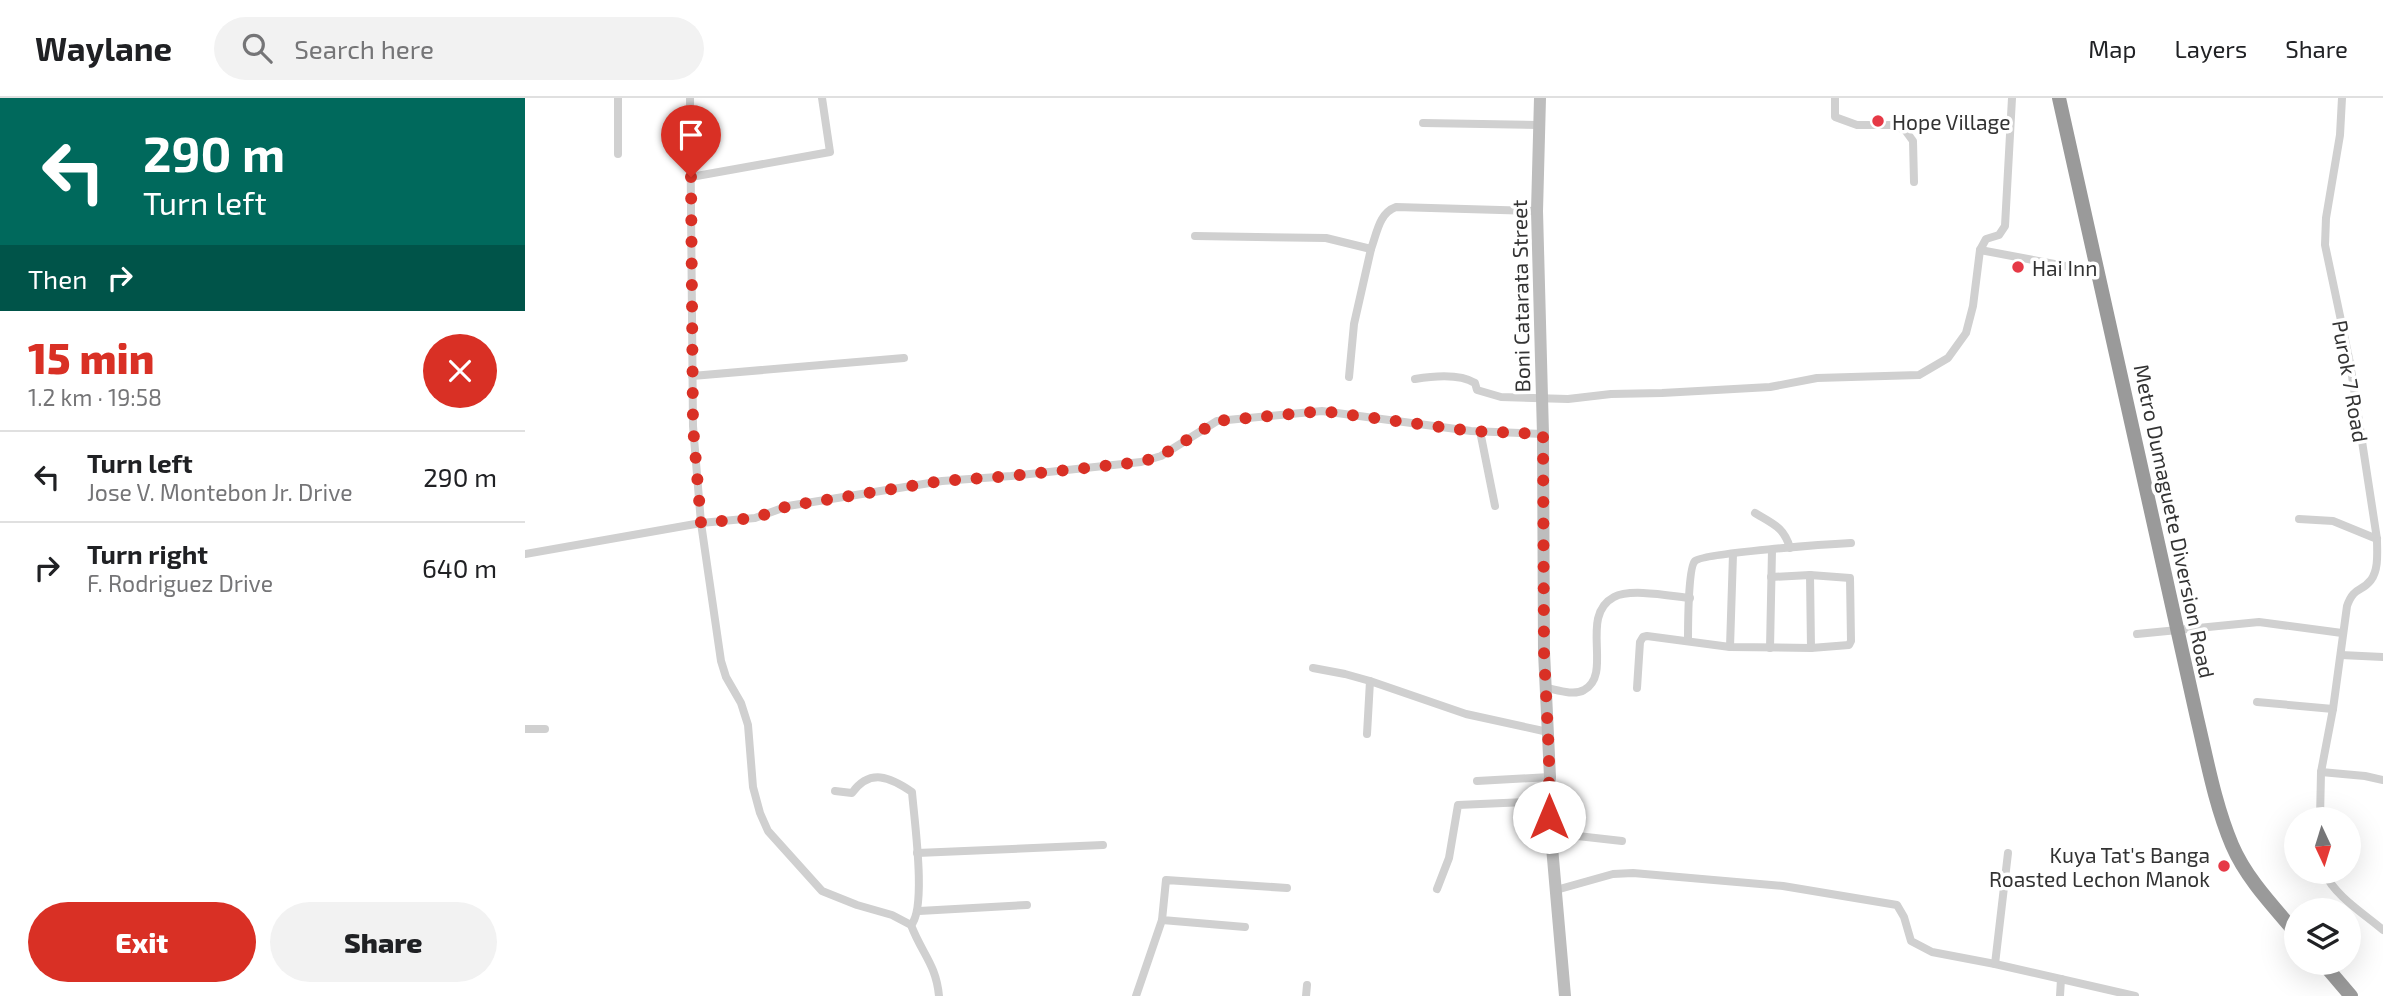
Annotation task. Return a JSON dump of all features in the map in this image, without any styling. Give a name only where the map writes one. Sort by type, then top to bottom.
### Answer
[{"type":"highway","name":"Metro Dumaguete Diversion Road","points":[[2059,98],[2208,766],[2232,845],[2251,877],[2284,918]]},
{"type":"highway","points":[[2333,975],[2351,996]]},
{"type":"street","points":[[618,98],[618,154]]},
{"type":"street","points":[[690,98],[693,426],[701,523],[721,661],[726,677],[741,703],[748,725],[753,787],[759,813],[768,831],[822,891],[892,915],[911,925],[937,976],[939,996]]},
{"type":"street","points":[[691,177],[830,152],[822,98]]},
{"type":"street","name":"Boni Catarata Street","points":[[1540,98],[1537,211],[1543,434],[1544,652],[1550,777],[1548,801],[1565,996]]},
{"type":"street","points":[[1835,98],[1835,117],[1857,125],[1892,125],[1905,130],[1913,141],[1915,182]]},
{"type":"street","points":[[1415,379],[1445,376],[1468,379],[1475,383],[1477,390],[1501,397],[1569,399],[1611,394],[1770,387],[1817,378],[1919,375],[1948,358],[1966,333],[1973,306],[1980,250],[1986,239],[1999,234],[2005,226],[2011,98]]},
{"type":"street","name":"Purok 7 Road","points":[[2320,807],[2321,772],[2333,709],[2342,633],[2352,593],[2370,581],[2376,567],[2377,539],[2350,363],[2325,246],[2326,218],[2340,135],[2342,98]]},
{"type":"street","points":[[1423,122],[1539,125]]},
{"type":"street","points":[[1349,377],[1354,324],[1371,249],[1388,210],[1396,207],[1537,211]]},
{"type":"street","points":[[1195,236],[1326,238],[1371,249]]},
{"type":"street","points":[[1980,250],[2098,272]]},
{"type":"street","points":[[692,376],[904,358]]},
{"type":"street","points":[[525,554],[701,523],[755,518],[788,506],[942,481],[1141,462],[1167,452],[1217,421],[1322,411],[1480,431],[1543,434]]},
{"type":"street","points":[[1480,431],[1496,506]]},
{"type":"street","points":[[1755,513],[1780,528],[1790,548]]},
{"type":"street","points":[[2299,519],[2333,521],[2377,539]]},
{"type":"street","points":[[1688,641],[1689,598],[1695,561],[1700,558],[1851,542]]},
{"type":"street","points":[[1770,648],[1772,550]]},
{"type":"street","points":[[1730,647],[1733,554]]},
{"type":"street","points":[[1810,575],[1811,648]]},
{"type":"street","points":[[1637,688],[1640,642],[1643,637],[1730,647],[1811,648],[1849,645],[1851,581],[1847,576],[1771,576]]},
{"type":"street","points":[[1546,688],[1571,693],[1584,691],[1593,681],[1597,667],[1596,625],[1601,608],[1614,597],[1629,593],[1689,598]]},
{"type":"street","points":[[2137,634],[2259,622],[2342,633]]},
{"type":"street","points":[[2341,655],[2383,657]]},
{"type":"street","points":[[1313,668],[1370,681],[1466,714],[1548,733]]},
{"type":"street","points":[[1367,734],[1370,681]]},
{"type":"street","points":[[2257,702],[2333,709]]},
{"type":"street","points":[[525,729],[544,729]]},
{"type":"street","points":[[2321,772],[2383,780]]},
{"type":"street","points":[[835,791],[852,793],[860,782],[872,777],[895,781],[912,792],[919,911],[911,925]]},
{"type":"street","points":[[1477,781],[1550,777]]},
{"type":"street","points":[[1437,889],[1449,858],[1458,805],[1548,801]]},
{"type":"street","points":[[1551,833],[1622,841]]},
{"type":"street","points":[[917,853],[1103,845]]},
{"type":"street","points":[[1995,964],[2008,853]]},
{"type":"street","points":[[1556,890],[1613,874],[1633,873],[1783,886],[1897,905],[1912,941],[1932,952],[2135,996]]},
{"type":"street","points":[[1136,996],[1162,920],[1166,880],[1287,888]]},
{"type":"street","points":[[2331,884],[2383,930]]},
{"type":"street","points":[[919,911],[1027,905]]},
{"type":"street","points":[[1162,920],[1245,927]]},
{"type":"street","points":[[2060,996],[2061,979]]},
{"type":"street","points":[[1306,996],[1307,985]]},
{"type":"place","name":"Hope Village","points":[[1878,121]]},
{"type":"place","name":"Hai Inn","points":[[2018,267]]},
{"type":"place","name":"Kuya Tat's Banga Roasted Lechon Manok","points":[[2224,866]]},
{"type":"route","points":[[691,177],[693,426],[701,523],[755,518],[788,506],[942,481],[1141,462],[1161,456],[1217,421],[1322,411],[1471,431],[1543,434],[1544,652],[1550,777],[1549,817]]}]
